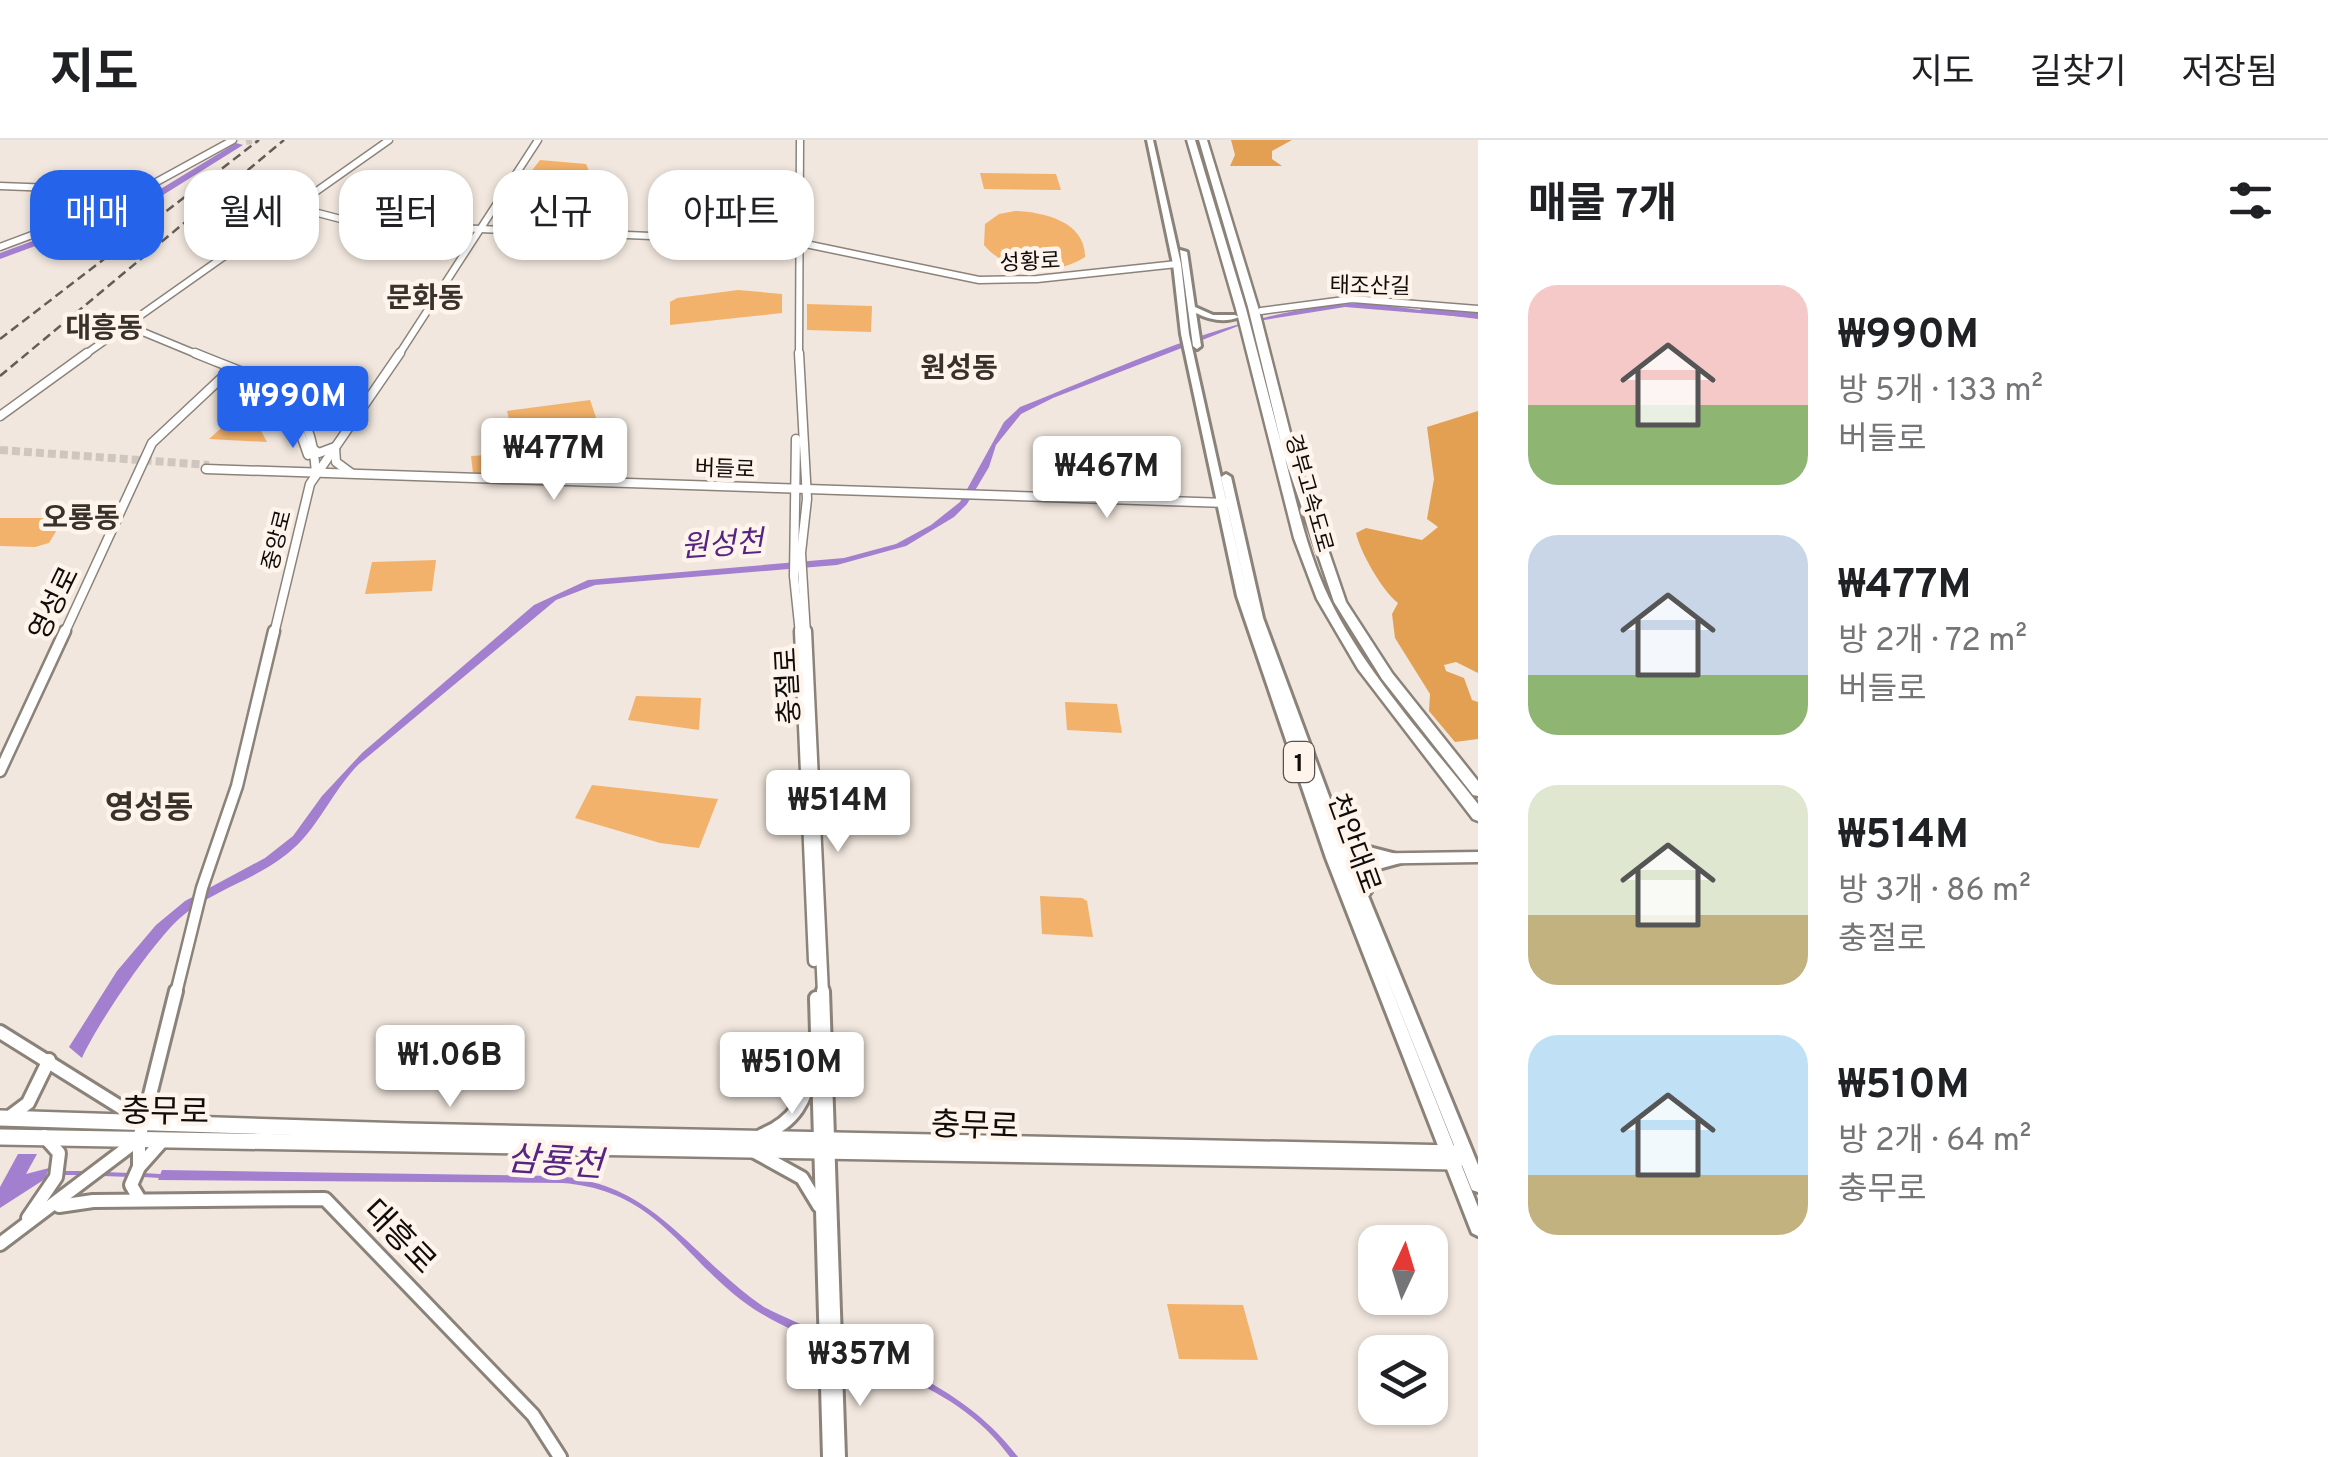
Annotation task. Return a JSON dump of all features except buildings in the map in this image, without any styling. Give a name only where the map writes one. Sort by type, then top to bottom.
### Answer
[{"type":"highway","name":"경부고속도로","points":[[1191,140],[1248,311]]},
{"type":"highway","name":"경부고속도로","points":[[1203,140],[1248,311],[1300,538],[1323,599],[1362,666],[1478,814]]},
{"type":"highway","name":"경부고속도로","points":[[1253,332],[1340,602],[1387,676],[1478,791]]},
{"type":"main road","name":"천안대로","points":[[1153,140],[1177,264],[1180,302],[1258,618],[1459,1158],[1478,1228]]},
{"type":"main road","name":"천안대로","points":[[1153,140],[1194,308],[1192,342]]},
{"type":"main road","points":[[1194,308],[1212,318],[1248,311]]},
{"type":"main road","name":"천안대로","points":[[1228,505],[1242,596],[1358,926],[1459,1158],[1478,1185]]},
{"type":"main road","points":[[1335,826],[1365,851],[1398,859]]},
{"type":"main road","points":[[1364,902],[1363,876],[1370,866],[1398,859]]},
{"type":"main road","name":"충무로","points":[[0,1118],[752,1144]]},
{"type":"main road","name":"충무로","points":[[0,1137],[43,1135],[144,1147],[164,1139],[824,1145],[1459,1158]]},
{"type":"street","points":[[164,179],[233,140]]},
{"type":"street","points":[[319,187],[389,140]]},
{"type":"street","name":"중앙로","points":[[152,1095],[202,888],[236,786],[302,516],[316,474],[482,230],[538,140]]},
{"type":"street","points":[[798,170],[800,140]]},
{"type":"street","points":[[223,146],[246,142]]},
{"type":"street","points":[[0,186],[30,187]]},
{"type":"street","name":"성황로","points":[[319,213],[360,224],[648,236]]},
{"type":"street","points":[[0,247],[30,238]]},
{"type":"street","name":"성황로","points":[[814,246],[979,280],[1037,280],[1177,264]]},
{"type":"street","points":[[0,416],[216,260]]},
{"type":"street","points":[[794,260],[802,490],[798,575]]},
{"type":"street","name":"태조산길","points":[[1248,311],[1352,299],[1478,309]]},
{"type":"street","points":[[138,333],[140,314]]},
{"type":"street","points":[[124,326],[296,402],[313,449],[316,474]]},
{"type":"street","points":[[109,337],[138,333]]},
{"type":"street","points":[[229,372],[290,405],[316,474]]},
{"type":"street","name":"영성로","points":[[0,771],[152,443],[229,372]]},
{"type":"street","points":[[313,449],[319,453],[335,447],[336,462],[341,468],[362,474]]},
{"type":"street","points":[[208,467],[316,474]]},
{"type":"street","name":"버들로","points":[[316,474],[1228,505]]},
{"type":"street","name":"버들로","points":[[316,474],[802,490]]},
{"type":"street","name":"충절로","points":[[798,575],[828,1312]]},
{"type":"street","name":"충절로","points":[[798,575],[811,661],[828,1312],[839,1457]]},
{"type":"street","points":[[1346,858],[1478,858]]},
{"type":"street","points":[[0,1032],[146,1123]]},
{"type":"street","points":[[817,1045],[802,1109],[752,1144],[797,1173],[816,1197],[822,1216]]},
{"type":"street","points":[[0,1118],[17,1114],[28,1103],[49,1060]]},
{"type":"street","points":[[118,1106],[138,1110],[152,1095]]},
{"type":"street","points":[[141,1200],[131,1185],[144,1147],[152,1095]]},
{"type":"street","points":[[0,1244],[25,1222],[50,1191],[60,1158],[43,1135]]},
{"type":"street","points":[[25,1222],[49,1210],[123,1151],[144,1147]]},
{"type":"street","name":"대흥로","points":[[49,1210],[69,1202],[326,1199],[533,1415],[560,1457]]},
{"type":"street","name":"충절로","points":[[828,1457],[830,1360]]},
{"type":"shaded area","points":[[1231,140],[1292,140],[1272,151],[1272,159],[1282,166],[1230,166],[1235,155]]},
{"type":"shaded area","points":[[540,160],[586,164],[589,170],[532,170]]},
{"type":"shaded area","points":[[980,173],[1056,174],[1061,190],[984,189]]},
{"type":"shaded area","points":[[1015,211],[1049,217],[1070,227],[1083,245],[1085,257],[1046,270],[1018,267],[994,255],[984,245],[985,224],[999,214]]},
{"type":"shaded area","points":[[738,290],[782,294],[782,313],[670,325],[670,302],[677,298]]},
{"type":"shaded area","points":[[1369,303],[1478,318],[1345,307],[1246,323],[1021,414],[996,445],[989,467],[967,504],[954,517],[906,546],[837,565],[595,585],[556,600],[359,764],[307,834],[287,854],[180,918],[126,984],[82,1058],[69,1047],[117,971],[156,925],[185,901],[265,858],[293,836],[322,796],[362,753],[534,605],[588,580],[844,558],[896,544],[931,525],[960,502],[1004,422],[1020,407],[1234,326],[1278,314]]},
{"type":"shaded area","points":[[807,304],[872,306],[871,332],[807,330]]},
{"type":"shaded area","points":[[590,400],[600,429],[514,440],[507,411]]},
{"type":"shaded area","points":[[247,405],[267,442],[209,439]]},
{"type":"shaded area","points":[[1478,411],[1478,673],[1456,662],[1444,665],[1446,671],[1464,678],[1472,700],[1478,702],[1478,739],[1455,742],[1429,711],[1430,694],[1395,638],[1392,614],[1398,603],[1373,571],[1356,533],[1366,528],[1422,540],[1438,527],[1427,519],[1434,479],[1427,427]]},
{"type":"shaded area","points":[[533,452],[531,473],[473,473],[471,456]]},
{"type":"shaded area","points":[[0,518],[64,518],[49,543],[35,547],[0,546]]},
{"type":"shaded area","points":[[436,560],[432,591],[365,594],[372,562]]},
{"type":"shaded area","points":[[636,696],[701,698],[699,730],[628,720]]},
{"type":"shaded area","points":[[1065,702],[1117,704],[1122,733],[1067,730]]},
{"type":"shaded area","points":[[592,785],[718,799],[699,848],[660,843],[575,818]]},
{"type":"shaded area","points":[[1040,896],[1087,901],[1093,937],[1042,934]]},
{"type":"shaded area","points":[[18,1154],[37,1154],[26,1174],[49,1168],[45,1179],[0,1208],[0,1187]]},
{"type":"shaded area","points":[[162,1170],[552,1176],[618,1191],[668,1224],[764,1307],[933,1384],[993,1428],[1018,1457],[1010,1457],[986,1429],[927,1388],[762,1314],[736,1296],[651,1216],[626,1200],[597,1189],[562,1183],[158,1180]]},
{"type":"shaded area","points":[[1167,1304],[1243,1305],[1258,1360],[1179,1359]]},
{"type":"waterway","points":[[0,256],[144,203],[239,145]]},
{"type":"waterway","name":"원성천","points":[[1424,310],[1478,316]]},
{"type":"waterway","name":"삼룡천","points":[[63,1173],[85,1173]]},
{"type":"waterway","name":"삼룡천","points":[[103,1174],[130,1175]]},
{"type":"waterway","name":"삼룡천","points":[[143,1175],[160,1176]]},
{"type":"tunnel","points":[[246,142],[258,140]]},
{"type":"tunnel","points":[[0,450],[209,465]]},
{"type":"railway","points":[[0,339],[259,140]]},
{"type":"railway","points":[[0,376],[284,140]]},
{"type":"district","name":"문화동","points":[[425,297]]},
{"type":"district","name":"대흥동","points":[[104,327]]},
{"type":"district","name":"원성동","points":[[959,367]]},
{"type":"district","name":"오룡동","points":[[81,517]]},
{"type":"district","name":"영성동","points":[[149,807]]}]
